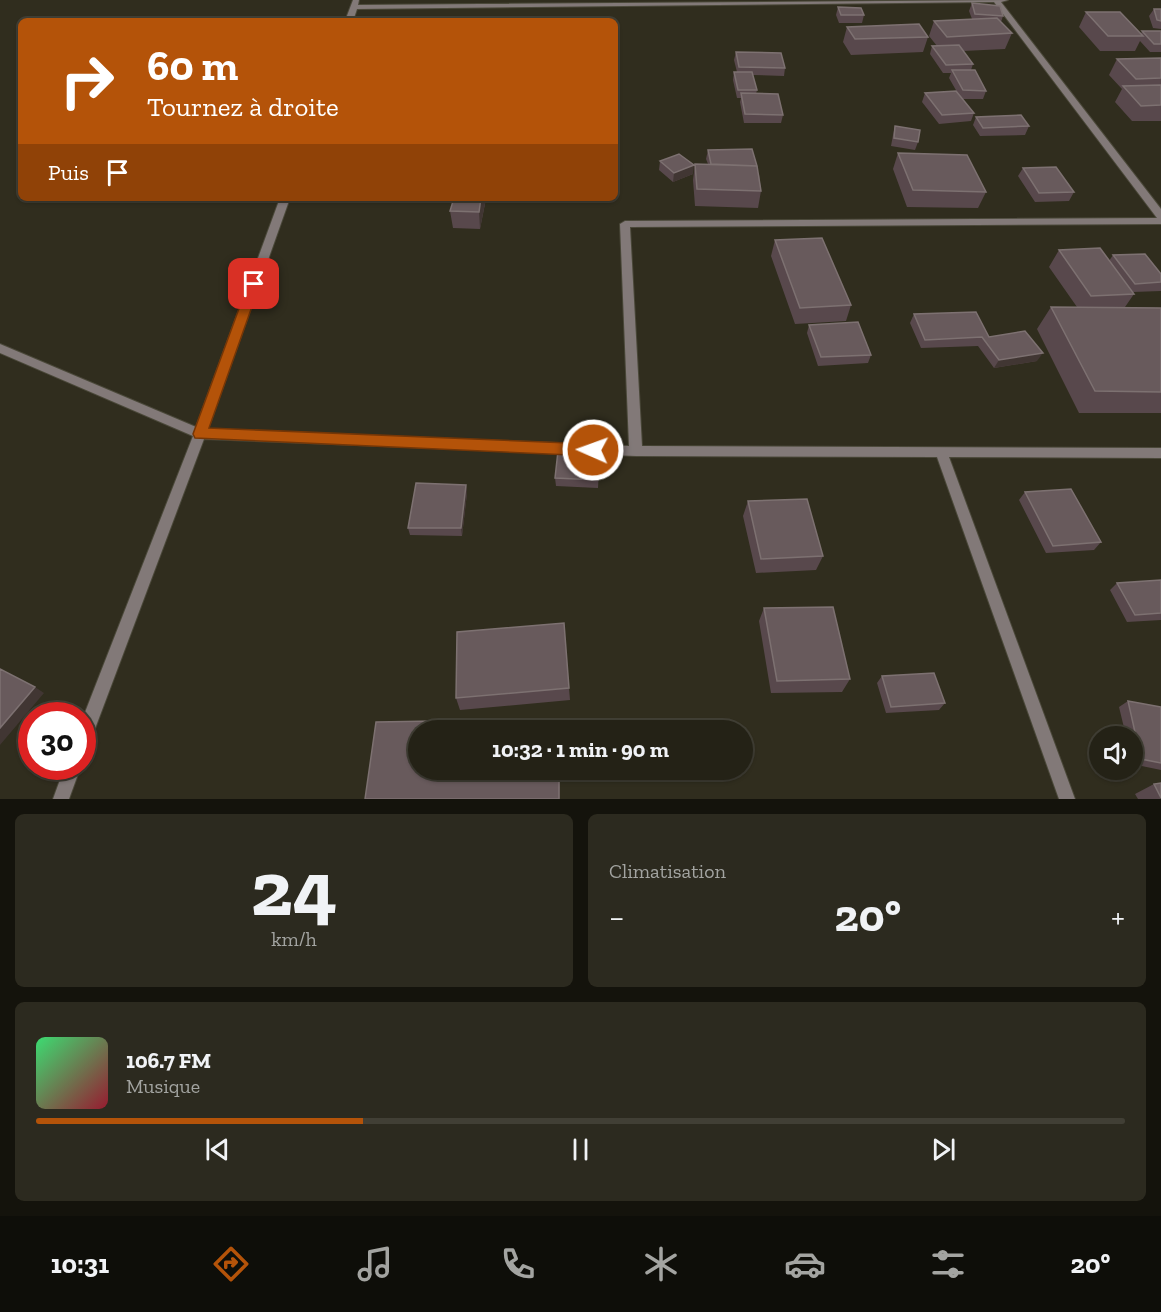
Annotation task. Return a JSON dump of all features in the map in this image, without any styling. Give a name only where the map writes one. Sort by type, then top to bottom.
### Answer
[{"type":"street","points":[[996,0],[1161,216]]},
{"type":"street","points":[[350,18],[356,3],[1004,0]]},
{"type":"street","points":[[96,705],[200,434],[284,201]]},
{"type":"street","points":[[636,451],[625,224],[1161,221]]},
{"type":"street","points":[[0,348],[200,434],[636,451],[1161,453]]},
{"type":"street","points":[[941,452],[1067,799]]},
{"type":"street","points":[[61,799],[68,780]]},
{"type":"building","points":[[972,3],[1000,6],[1003,16],[975,14]]},
{"type":"building","points":[[838,7],[861,8],[864,15],[841,15]]},
{"type":"building","points":[[1154,9],[1161,9],[1161,21],[1157,20]]},
{"type":"building","points":[[1086,12],[1120,12],[1143,36],[1108,36]]},
{"type":"building","points":[[997,18],[1012,33],[947,37],[934,21]]},
{"type":"building","points":[[919,24],[928,37],[855,39],[847,27]]},
{"type":"building","points":[[1142,31],[1161,31],[1161,44],[1154,44]]},
{"type":"building","points":[[959,45],[973,64],[946,65],[932,46]]},
{"type":"building","points":[[736,52],[781,53],[785,68],[739,67]]},
{"type":"building","points":[[1161,58],[1161,78],[1136,79],[1117,59]]},
{"type":"building","points":[[952,70],[975,70],[986,91],[963,90]]},
{"type":"building","points":[[734,72],[752,72],[757,90],[738,90]]},
{"type":"building","points":[[1161,85],[1161,105],[1141,106],[1123,86]]},
{"type":"building","points":[[956,91],[974,113],[942,115],[925,93]]},
{"type":"building","points":[[741,93],[778,94],[783,115],[745,114]]},
{"type":"building","points":[[1021,115],[1029,126],[983,128],[976,117]]},
{"type":"building","points":[[895,126],[920,130],[918,142],[894,138]]},
{"type":"building","points":[[752,149],[757,166],[711,164],[708,150]]},
{"type":"building","points":[[898,153],[967,155],[986,192],[913,190]]},
{"type":"building","points":[[679,154],[694,165],[674,173],[660,161]]},
{"type":"building","points":[[695,164],[757,166],[761,191],[697,189]]},
{"type":"building","points":[[1056,167],[1074,192],[1039,193],[1023,168]]},
{"type":"building","points":[[453,201],[481,201],[479,212],[450,211]]},
{"type":"building","points":[[822,238],[851,305],[800,308],[775,240]]},
{"type":"building","points":[[1100,248],[1134,294],[1091,296],[1059,250]]},
{"type":"building","points":[[1145,254],[1161,274],[1161,282],[1135,284],[1113,255]]},
{"type":"building","points":[[1051,307],[1161,308],[1161,392],[1095,391]]},
{"type":"building","points":[[976,312],[989,337],[1025,331],[1043,353],[999,360],[982,337],[925,340],[914,314]]},
{"type":"building","points":[[858,322],[871,355],[821,357],[809,325]]},
{"type":"building","points":[[558,451],[600,453],[598,480],[555,478]]},
{"type":"building","points":[[416,483],[466,485],[461,528],[408,528]]},
{"type":"building","points":[[1071,489],[1101,542],[1053,546],[1025,492]]},
{"type":"building","points":[[807,499],[823,556],[761,559],[748,501]]},
{"type":"building","points":[[1161,580],[1161,613],[1135,615],[1117,583]]},
{"type":"building","points":[[833,607],[850,679],[777,681],[764,608]]},
{"type":"building","points":[[564,623],[569,688],[456,698],[457,632]]},
{"type":"building","points":[[0,669],[35,687],[22,702],[18,702],[18,707],[0,728]]},
{"type":"building","points":[[934,673],[945,703],[891,707],[882,676]]},
{"type":"building","points":[[1128,701],[1161,707],[1161,763],[1143,759],[1143,726],[1134,726]]},
{"type":"building","points":[[559,719],[559,720],[498,720]]},
{"type":"building","points":[[408,721],[408,780],[559,780],[559,799],[365,799],[376,722]]},
{"type":"building","points":[[1161,783],[1161,798],[1154,784]]},
{"type":"route","points":[[254,284],[200,434],[593,450]]}]
